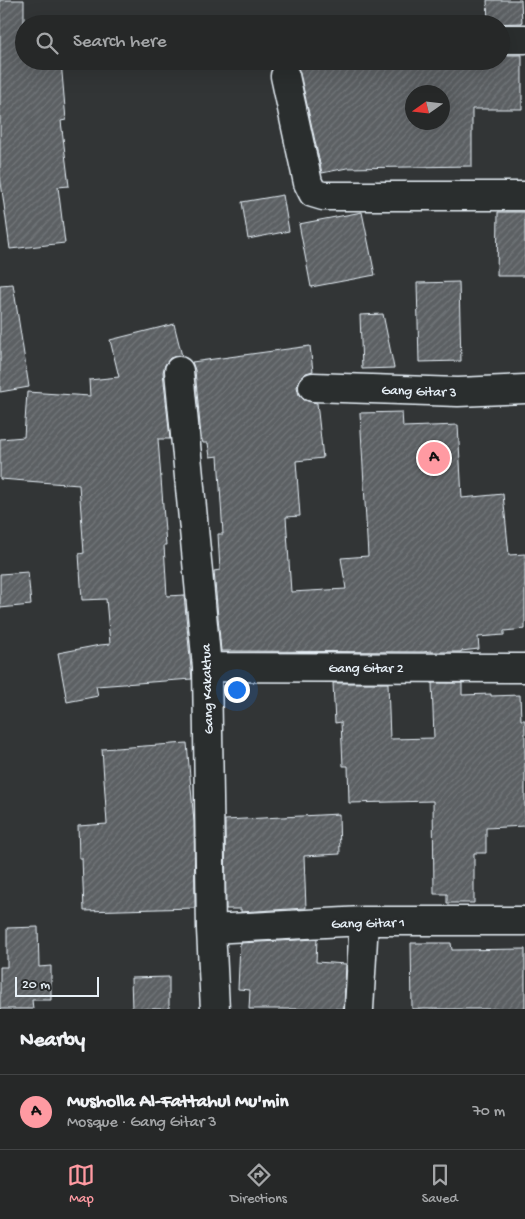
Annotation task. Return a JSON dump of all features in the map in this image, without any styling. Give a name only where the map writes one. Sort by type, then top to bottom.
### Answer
[{"type":"street","points":[[510,39],[525,39]]},
{"type":"street","points":[[285,76],[308,183],[313,193],[323,196],[525,196]]},
{"type":"street","name":"Gang Kakaktua","points":[[179,371],[207,667],[211,929],[215,1009]]},
{"type":"street","name":"Gang Gitar 3","points":[[313,387],[458,392],[525,389]]},
{"type":"street","name":"Gang Gitar 2","points":[[207,667],[525,668]]},
{"type":"street","points":[[359,1009],[364,921]]},
{"type":"street","name":"Gang Gitar 1","points":[[211,929],[364,921],[525,921]]},
{"type":"building","points":[[0,0],[24,0],[24,15],[15,15],[15,70],[62,70],[66,120],[61,121],[69,186],[58,187],[65,243],[10,249],[0,175]]},
{"type":"building","points":[[487,0],[521,0],[522,23],[510,23],[510,15],[488,15]]},
{"type":"building","points":[[510,55],[522,55],[522,109],[472,109],[472,166],[347,168],[322,173],[299,70],[510,70]]},
{"type":"building","points":[[283,195],[289,231],[248,239],[242,202]]},
{"type":"building","points":[[362,212],[375,275],[311,287],[299,224]]},
{"type":"building","points":[[498,212],[525,212],[525,276],[497,276]]},
{"type":"building","points":[[459,282],[461,361],[419,362],[417,283]]},
{"type":"building","points":[[13,284],[29,387],[0,392],[0,285]]},
{"type":"building","points":[[383,314],[394,368],[362,369],[360,315]]},
{"type":"building","points":[[174,324],[182,356],[170,358],[165,365],[163,372],[170,439],[158,439],[166,545],[164,545],[167,596],[184,595],[192,679],[96,686],[98,696],[67,702],[58,653],[110,644],[106,599],[82,600],[79,554],[84,553],[79,485],[0,479],[0,439],[24,437],[27,392],[90,396],[89,380],[119,377],[110,340]]},
{"type":"building","points":[[310,346],[313,371],[306,373],[300,378],[297,387],[299,395],[304,400],[317,403],[323,458],[296,461],[300,516],[286,517],[291,592],[346,589],[341,558],[368,556],[360,413],[402,412],[403,427],[458,425],[462,498],[503,494],[509,555],[525,554],[525,629],[504,631],[504,635],[478,637],[479,649],[461,652],[221,651],[214,571],[220,570],[218,534],[223,534],[218,456],[210,457],[208,443],[203,443],[201,436],[195,370],[192,362]]},
{"type":"building","points":[[28,572],[31,605],[0,608],[0,574]]},
{"type":"building","points":[[333,683],[388,683],[390,739],[434,738],[432,683],[462,683],[462,695],[520,695],[521,720],[525,720],[525,826],[486,828],[486,853],[474,853],[474,903],[447,903],[447,894],[434,894],[433,801],[349,803],[348,766],[343,766],[341,722],[335,723]]},
{"type":"building","points":[[187,743],[194,822],[195,908],[84,911],[82,858],[79,858],[78,826],[107,824],[102,749]]},
{"type":"building","points":[[339,814],[340,854],[304,856],[306,908],[241,912],[241,909],[226,909],[225,820]]},
{"type":"building","points":[[38,927],[39,967],[51,966],[51,1000],[32,1000],[33,1009],[0,1009],[0,967],[7,967],[7,928]]},
{"type":"building","points":[[317,939],[316,962],[346,964],[344,1009],[249,1009],[250,990],[238,989],[240,943]]},
{"type":"building","points":[[411,943],[451,943],[452,950],[525,949],[525,1009],[412,1009]]},
{"type":"building","points":[[169,977],[169,1009],[132,1009],[131,978]]},
{"type":"place","name":"Musholla Al-Fattahul Mu'min","points":[[434,458]]}]
